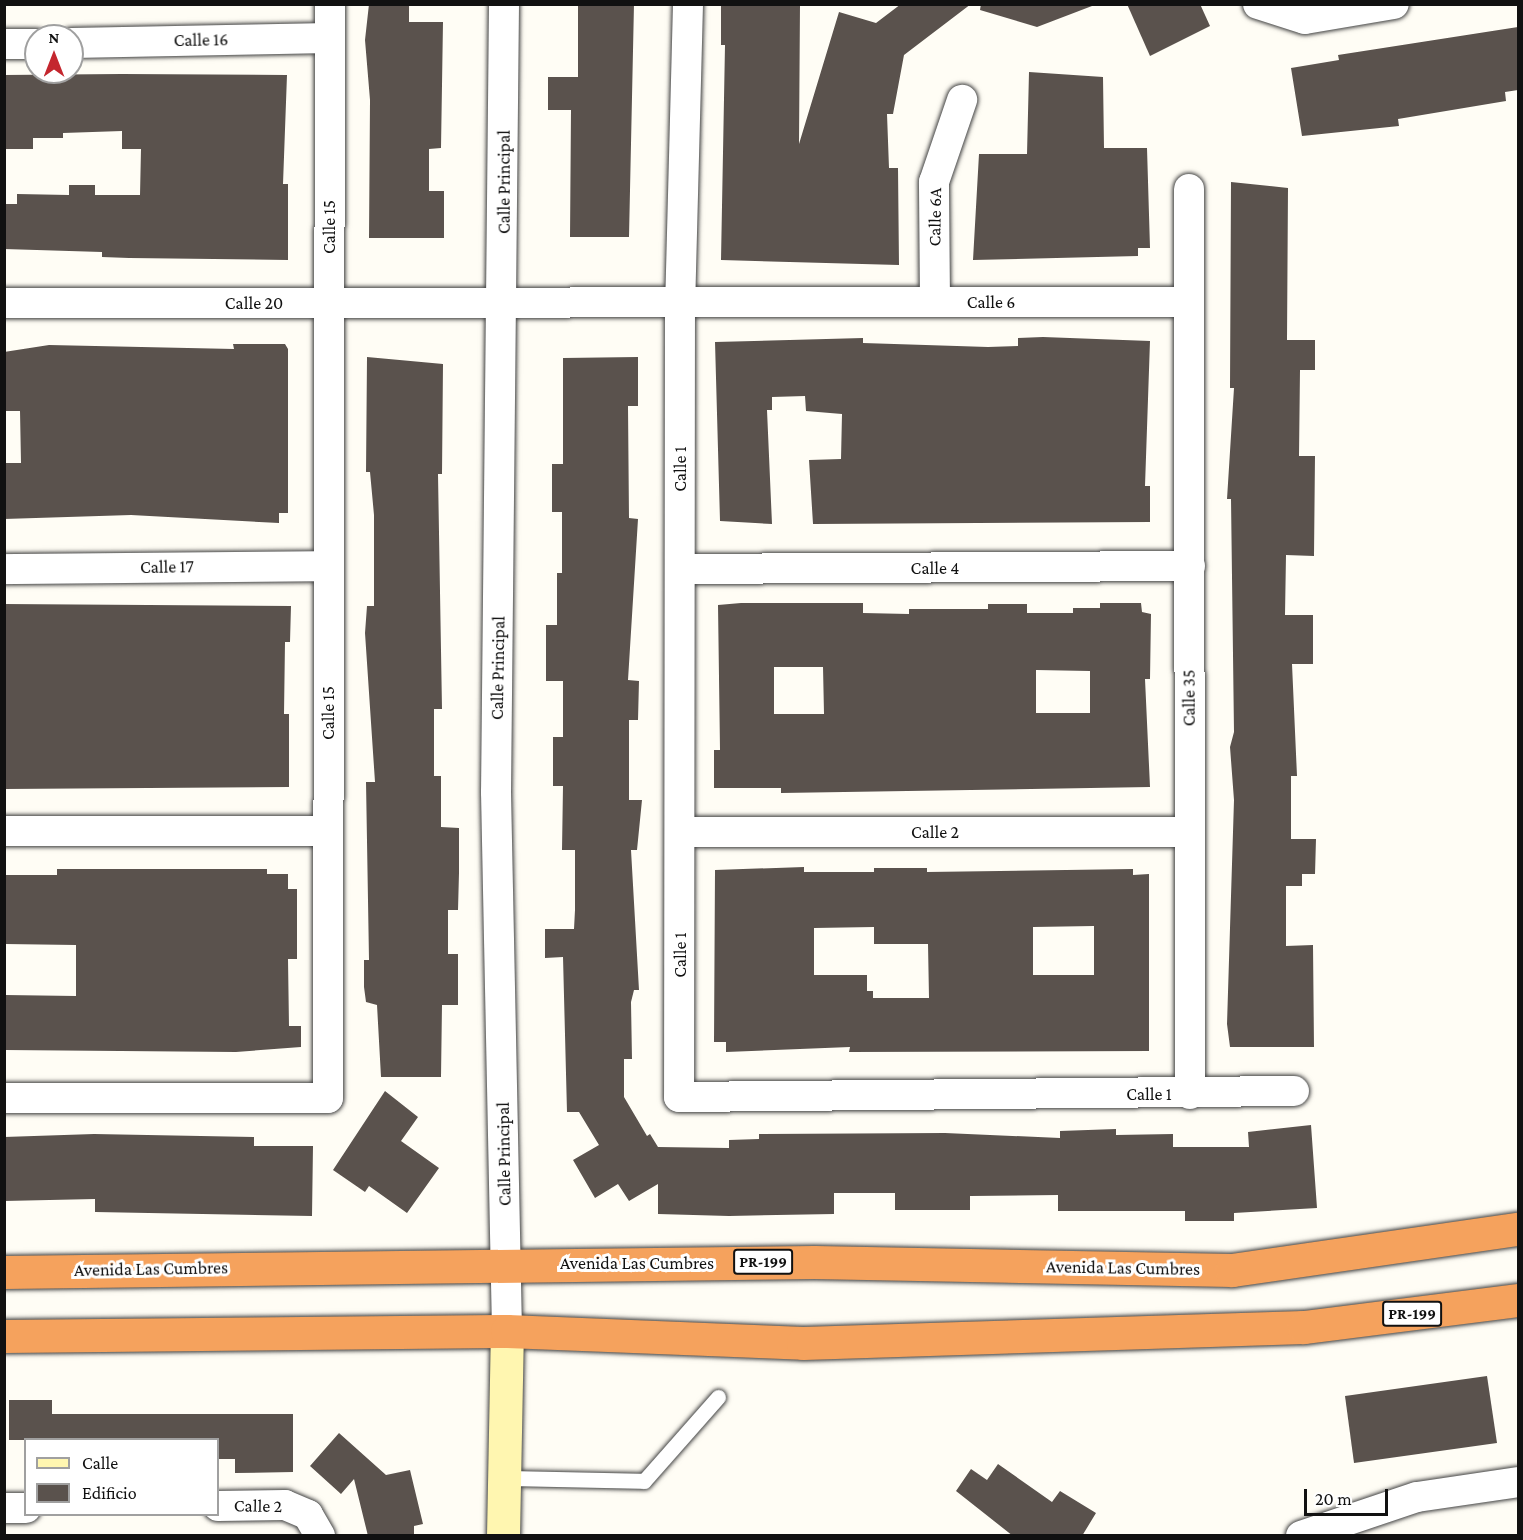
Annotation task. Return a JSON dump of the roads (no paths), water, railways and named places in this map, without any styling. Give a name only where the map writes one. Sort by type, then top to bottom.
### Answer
[{"type":"highway","name":"Avenida Las Cumbres","points":[[4,1272],[814,1262],[1232,1270],[1518,1229]]},
{"type":"highway","name":"PR-199","points":[[4,1336],[507,1331],[803,1343],[1304,1327],[1518,1300]]},
{"type":"street","name":"Calle 15","points":[[4,1098],[328,1098],[330,4]]},
{"type":"street","name":"Calle Principal","points":[[504,4],[504,303],[496,792],[507,1331]]},
{"type":"street","name":"Calle 1","points":[[688,4],[680,302],[679,1097],[1190,1094]]},
{"type":"street","points":[[1258,4],[1305,19],[1394,4]]},
{"type":"street","name":"Calle 16","points":[[84,43],[330,38]]},
{"type":"street","points":[[4,44],[24,44]]},
{"type":"street","name":"Calle 6A","points":[[935,302],[934,182],[962,100]]},
{"type":"street","points":[[1189,189],[1189,302]]},
{"type":"street","points":[[504,303],[680,302]]},
{"type":"street","name":"Calle 6","points":[[680,302],[1189,302]]},
{"type":"street","name":"Calle 35","points":[[1189,302],[1190,1094]]},
{"type":"street","name":"Calle 20","points":[[4,303],[504,303]]},
{"type":"street","name":"Calle 17","points":[[4,569],[329,566]]},
{"type":"street","name":"Calle 4","points":[[680,569],[1190,567]]},
{"type":"street","points":[[4,831],[328,831]]},
{"type":"street","name":"Calle 2","points":[[680,832],[1189,832]]},
{"type":"street","points":[[1190,1094],[1294,1091]]},
{"type":"street","points":[[502,1536],[507,1331]]},
{"type":"street","points":[[1301,1536],[1417,1497],[1518,1482]]},
{"type":"street","name":"Calle 2","points":[[219,1506],[285,1505],[308,1515],[320,1536]]},
{"type":"street","points":[[4,1508],[24,1508]]},
{"type":"lane","points":[[504,1478],[644,1481],[718,1397]]}]
